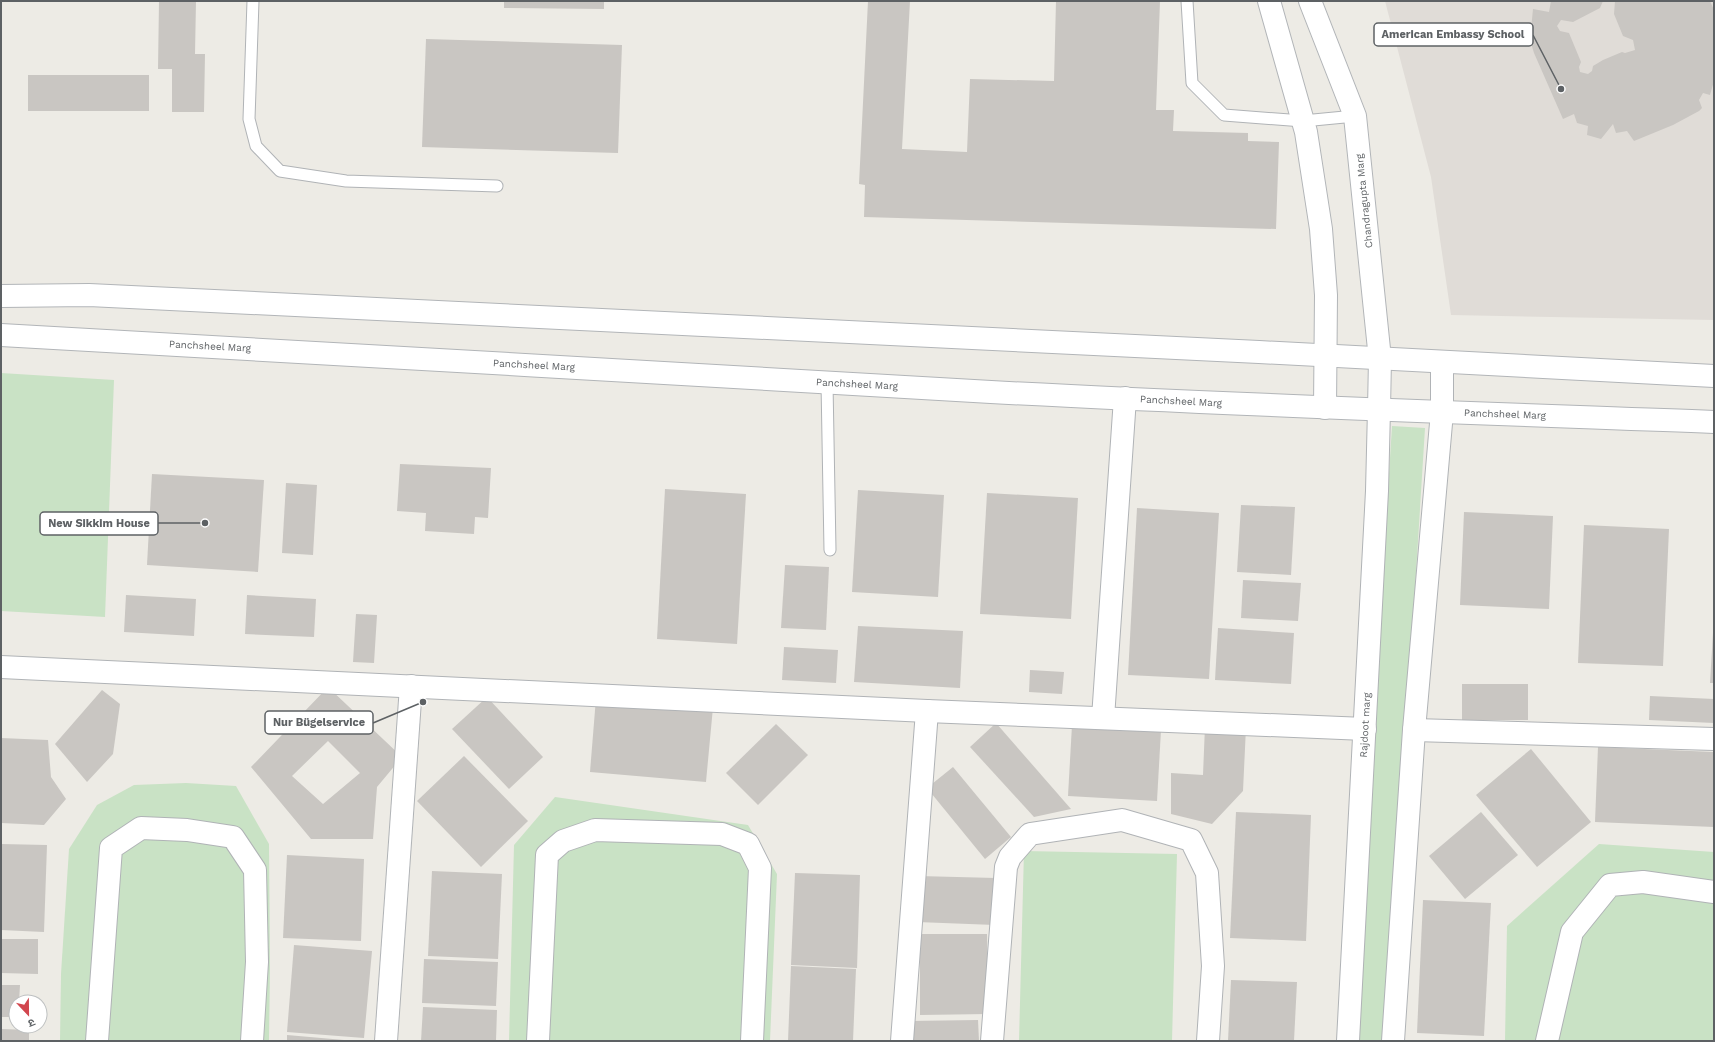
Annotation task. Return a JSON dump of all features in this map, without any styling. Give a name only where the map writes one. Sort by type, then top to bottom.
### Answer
[{"type":"street","points":[[1269,1],[1306,132],[1321,228],[1326,295],[1325,408]]},
{"type":"street","name":"Chandragupta Marg","points":[[1310,1],[1355,116],[1380,360],[1379,409]]},
{"type":"street","points":[[1,296],[105,296],[1326,355],[1380,360],[1714,376]]},
{"type":"street","name":"Panchsheel Marg","points":[[1,335],[827,383],[1325,408],[1714,422]]},
{"type":"street","points":[[1393,1041],[1414,730],[1442,412],[1442,363]]},
{"type":"street","points":[[1103,718],[1125,398]]},
{"type":"street","name":"Rajdoot marg","points":[[1348,1041],[1378,491],[1379,409]]},
{"type":"street","points":[[1,667],[926,711],[1365,728]]},
{"type":"street","points":[[386,1041],[411,686]]},
{"type":"street","points":[[902,1041],[926,711]]},
{"type":"street","points":[[1414,730],[1714,739]]},
{"type":"street","points":[[992,1041],[1006,867],[1010,857],[1030,834],[1122,820],[1191,840],[1207,874],[1213,966],[1208,1041]]},
{"type":"street","points":[[97,1041],[111,848],[141,828],[187,830],[233,837],[255,870],[257,962],[252,1041]]},
{"type":"street","points":[[538,1041],[547,855],[563,840],[595,830],[722,834],[748,844],[760,868],[752,1041]]},
{"type":"street","points":[[1547,1041],[1572,932],[1610,885],[1643,882],[1714,892]]},
{"type":"lane","points":[[253,1],[249,119],[256,146],[280,171],[346,181],[497,186]]},
{"type":"lane","points":[[1187,1],[1192,83],[1224,115],[1303,121],[1355,116]]},
{"type":"lane","points":[[827,383],[830,550]]},
{"type":"shaded area","points":[[1385,1],[1714,1],[1714,320],[1451,315],[1431,177]]},
{"type":"green space","points":[[1,373],[114,380],[105,617],[1,611]]},
{"type":"green space","points":[[1392,426],[1425,428],[1387,1041],[1354,1041]]},
{"type":"green space","points":[[186,783],[236,786],[269,844],[269,1041],[60,1041],[61,974],[69,849],[97,805],[134,785]]},
{"type":"green space","points":[[555,797],[748,825],[777,874],[770,1041],[509,1041],[514,845]]},
{"type":"green space","points":[[1599,844],[1714,852],[1714,1041],[1505,1041],[1507,926]]},
{"type":"green space","points":[[1024,851],[1177,854],[1172,1041],[1019,1041]]},
{"type":"building","points":[[159,1],[196,1],[195,54],[205,54],[204,112],[172,112],[172,69],[158,69]]},
{"type":"building","points":[[504,1],[604,1],[604,9],[504,8]]},
{"type":"building","points":[[868,1],[910,1],[902,149],[967,152],[970,79],[1054,81],[1056,1],[1160,1],[1156,110],[1174,110],[1173,131],[1248,133],[1248,141],[1279,142],[1276,229],[864,217],[865,185],[859,184]]},
{"type":"building","points":[[1551,1],[1603,1],[1600,8],[1573,22],[1561,20],[1557,26],[1560,31],[1569,33],[1581,62],[1579,67],[1580,72],[1588,74],[1592,71],[1593,66],[1603,60],[1622,52],[1625,53],[1635,50],[1633,40],[1623,36],[1614,14],[1615,1],[1710,1],[1714,10],[1714,81],[1710,95],[1703,93],[1699,100],[1702,108],[1673,125],[1634,141],[1627,131],[1616,133],[1613,124],[1601,139],[1587,135],[1588,126],[1577,123],[1574,114],[1563,119],[1534,53],[1530,40],[1533,9],[1549,12]]},
{"type":"building","points":[[426,39],[622,45],[618,153],[422,147]]},
{"type":"building","points":[[28,75],[149,75],[149,111],[28,111]]},
{"type":"building","points":[[400,464],[491,468],[488,518],[475,517],[474,534],[425,531],[426,513],[397,511]]},
{"type":"building","points":[[152,474],[264,480],[258,572],[147,565]]},
{"type":"building","points":[[286,483],[317,485],[313,555],[282,553]]},
{"type":"building","points":[[665,489],[746,494],[737,644],[657,639]]},
{"type":"building","points":[[858,490],[944,495],[938,597],[852,592]]},
{"type":"building","points":[[987,493],[1078,498],[1071,619],[980,614]]},
{"type":"building","points":[[1241,505],[1295,507],[1291,575],[1237,572]]},
{"type":"building","points":[[1137,508],[1219,513],[1209,679],[1128,675]]},
{"type":"building","points":[[1464,512],[1553,516],[1549,609],[1460,605]]},
{"type":"building","points":[[1584,525],[1669,529],[1663,666],[1578,663]]},
{"type":"building","points":[[785,565],[829,567],[826,630],[781,628]]},
{"type":"building","points":[[1243,580],[1301,583],[1298,621],[1241,618]]},
{"type":"building","points":[[126,595],[196,599],[194,636],[124,632]]},
{"type":"building","points":[[247,595],[316,599],[314,637],[245,634]]},
{"type":"building","points":[[356,614],[377,615],[374,663],[353,662]]},
{"type":"building","points":[[858,626],[963,631],[960,688],[854,682]]},
{"type":"building","points":[[1218,628],[1294,633],[1291,684],[1215,680]]},
{"type":"building","points":[[1713,633],[1714,683],[1710,683]]},
{"type":"building","points":[[784,647],[838,650],[836,683],[782,680]]},
{"type":"building","points":[[1030,670],[1064,672],[1062,694],[1029,692]]},
{"type":"building","points":[[1462,684],[1528,684],[1528,720],[1462,720]]},
{"type":"building","points":[[328,687],[402,757],[377,787],[373,839],[311,839],[251,767]],"holes":[[[328,741],[360,773],[323,804],[292,776]]]},
{"type":"building","points":[[102,690],[120,704],[113,754],[87,782],[55,744]]},
{"type":"building","points":[[1650,696],[1714,699],[1714,723],[1649,720]]},
{"type":"building","points":[[487,697],[543,757],[509,789],[452,729]]},
{"type":"building","points":[[596,698],[713,707],[706,782],[590,772]]},
{"type":"building","points":[[996,723],[1071,809],[1034,817],[970,747]]},
{"type":"building","points":[[776,724],[808,755],[758,805],[726,773]]},
{"type":"building","points":[[1072,725],[1161,730],[1157,801],[1068,796]]},
{"type":"building","points":[[1205,726],[1246,727],[1243,791],[1212,824],[1171,814],[1171,773],[1203,775]]},
{"type":"building","points":[[1,738],[48,740],[51,777],[66,799],[44,825],[1,823]]},
{"type":"building","points":[[1598,747],[1714,752],[1714,827],[1595,822]]},
{"type":"building","points":[[1531,749],[1591,822],[1537,867],[1476,795]]},
{"type":"building","points":[[464,756],[528,821],[481,867],[417,801]]},
{"type":"building","points":[[953,767],[1011,837],[985,859],[927,788]]},
{"type":"building","points":[[1236,812],[1311,815],[1306,941],[1230,938]]},
{"type":"building","points":[[1481,812],[1518,855],[1465,899],[1429,856]]},
{"type":"building","points":[[1,844],[47,845],[44,932],[1,930]]},
{"type":"building","points":[[287,855],[364,859],[361,941],[283,938]]},
{"type":"building","points":[[432,871],[502,874],[498,959],[428,956]]},
{"type":"building","points":[[795,873],[860,875],[857,968],[791,965]]},
{"type":"building","points":[[918,876],[996,878],[995,925],[917,922]]},
{"type":"building","points":[[1423,900],[1491,903],[1484,1036],[1417,1033]]},
{"type":"building","points":[[920,934],[987,934],[988,1014],[920,1015]]},
{"type":"building","points":[[1,939],[38,939],[38,974],[1,973]]},
{"type":"building","points":[[294,945],[372,951],[364,1038],[287,1032]]},
{"type":"building","points":[[424,959],[498,962],[496,1006],[422,1003]]},
{"type":"building","points":[[791,966],[856,969],[853,1041],[788,1041]]},
{"type":"building","points":[[1231,980],[1297,982],[1294,1041],[1228,1041]]},
{"type":"building","points":[[1,985],[20,985],[19,994],[8,994],[8,1017],[1,1017]]},
{"type":"building","points":[[423,1007],[497,1010],[496,1041],[421,1041]]},
{"type":"building","points":[[978,1020],[979,1041],[909,1041],[909,1021]]},
{"type":"building","points":[[1,1029],[8,1029],[8,1034],[29,1034],[29,1041],[1,1041]]},
{"type":"building","points":[[287,1035],[344,1040],[344,1041],[287,1041]]},
{"type":"place","name":"American Embassy School","points":[[1561,89]]},
{"type":"place","name":"New Sikkim House","points":[[205,523]]},
{"type":"place","name":"Nur Bügelservice","points":[[423,702]]}]
